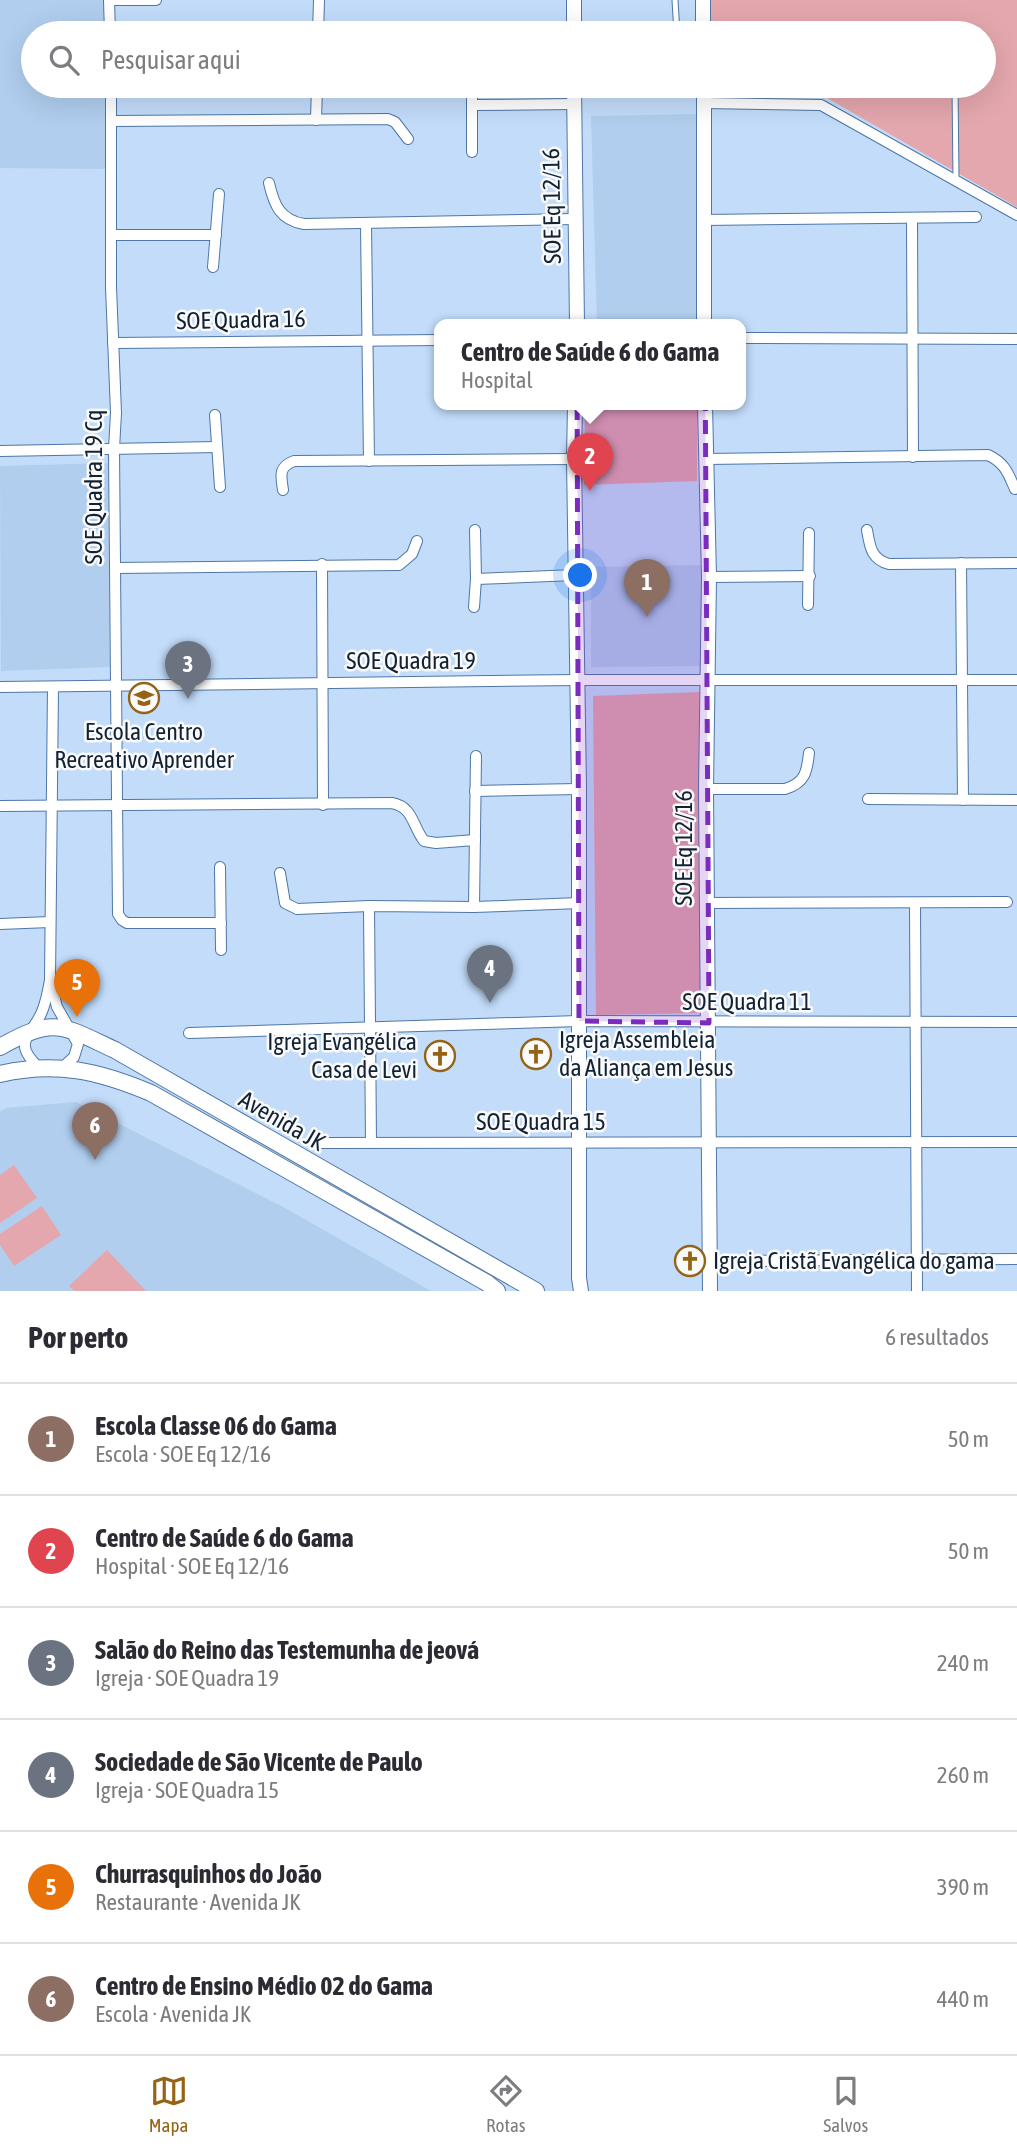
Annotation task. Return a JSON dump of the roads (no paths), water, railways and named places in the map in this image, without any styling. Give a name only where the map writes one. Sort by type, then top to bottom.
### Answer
[{"type":"main road","name":"Avenida JK","points":[[0,1047],[29,1031],[44,1027],[71,1029],[114,1050],[536,1291]]},
{"type":"main road","name":"Avenida JK","points":[[0,1074],[38,1068],[94,1072],[151,1093],[497,1291]]},
{"type":"street","points":[[110,21],[110,0],[156,0]]},
{"type":"street","points":[[318,21],[319,0]]},
{"type":"street","points":[[573,0],[574,21]]},
{"type":"street","points":[[703,0],[704,21]]},
{"type":"street","name":"SOE Quadra 19 Cq","points":[[111,98],[111,287],[116,413],[115,687]]},
{"type":"street","points":[[317,98],[317,120]]},
{"type":"street","points":[[472,98],[472,152]]},
{"type":"street","name":"SOE Eq 12/16","points":[[574,98],[577,319]]},
{"type":"street","points":[[704,98],[704,319]]},
{"type":"street","points":[[704,103],[821,105],[1017,215]]},
{"type":"street","points":[[472,105],[574,104]]},
{"type":"street","points":[[111,121],[388,119],[395,122],[408,139]]},
{"type":"street","points":[[269,183],[278,210],[293,222],[366,225],[574,219]]},
{"type":"street","points":[[213,267],[219,194]]},
{"type":"street","points":[[703,220],[976,217]]},
{"type":"street","points":[[912,219],[913,457]]},
{"type":"street","points":[[366,225],[369,461]]},
{"type":"street","points":[[112,235],[216,234]]},
{"type":"street","points":[[746,338],[1017,339]]},
{"type":"street","name":"SOE Quadra 16","points":[[113,343],[434,340]]},
{"type":"street","points":[[570,1291],[580,1285],[580,903],[575,410]]},
{"type":"street","name":"SOE Eq 12/16","points":[[705,410],[709,577],[706,789],[710,1291]]},
{"type":"street","points":[[215,415],[220,487]]},
{"type":"street","points":[[0,451],[217,447]]},
{"type":"street","points":[[706,458],[988,456],[999,460],[1007,468],[1015,489]]},
{"type":"street","points":[[283,490],[280,472],[288,463],[574,459]]},
{"type":"street","points":[[474,607],[475,530]]},
{"type":"street","points":[[867,530],[872,553],[878,561],[889,564],[1017,562]]},
{"type":"street","points":[[808,605],[809,533]]},
{"type":"street","points":[[116,568],[398,565],[412,554],[416,541]]},
{"type":"street","points":[[961,563],[963,800]]},
{"type":"street","points":[[322,564],[323,805]]},
{"type":"street","points":[[476,579],[575,575]]},
{"type":"street","points":[[709,577],[810,576]]},
{"type":"street","name":"SOE Quadra 19","points":[[0,687],[577,680],[1017,680]]},
{"type":"street","points":[[38,1068],[29,1058],[24,1045],[46,1003],[50,980],[53,687]]},
{"type":"street","points":[[115,687],[118,914],[122,920],[136,923],[222,923]]},
{"type":"street","points":[[706,789],[785,789],[795,786],[807,773],[809,753]]},
{"type":"street","points":[[474,907],[476,756]]},
{"type":"street","points":[[475,791],[579,789]]},
{"type":"street","points":[[868,799],[1017,800]]},
{"type":"street","points":[[0,806],[392,803],[401,804],[410,812],[424,841],[436,843],[475,840]]},
{"type":"street","points":[[220,867],[221,950]]},
{"type":"street","points":[[280,873],[283,897],[289,907],[297,909],[580,903]]},
{"type":"street","points":[[707,903],[1007,902]]},
{"type":"street","points":[[915,904],[916,1291]]},
{"type":"street","points":[[369,906],[371,1143]]},
{"type":"street","points":[[0,924],[50,922]]},
{"type":"street","points":[[50,980],[57,1007],[76,1038],[78,1050],[62,1068]]},
{"type":"street","points":[[189,1032],[371,1029],[579,1021]]},
{"type":"street","name":"SOE Quadra 11","points":[[579,1021],[1017,1022]]},
{"type":"street","points":[[710,1142],[1017,1142]]},
{"type":"street","name":"SOE Quadra 15","points":[[320,1143],[710,1142]]},
{"type":"street","points":[[710,1261],[1017,1259]]},
{"type":"lane","points":[[676,0],[677,21]]},
{"type":"lane","points":[[955,98],[956,180]]},
{"type":"place","name":"Centro de Saúde 6 do Gama","points":[[590,491]]},
{"type":"place","name":"Escola Classe 06 do Gama","points":[[647,617]]},
{"type":"place","name":"Escola Centro Recreativo Aprender","points":[[144,698]]},
{"type":"place","name":"Salão do Reino das Testemunha de jeová","points":[[188,699]]},
{"type":"place","name":"Sociedade de São Vicente de Paulo","points":[[490,1003]]},
{"type":"place","name":"Churrasquinhos do João","points":[[77,1017]]},
{"type":"place","name":"Igreja Assembleia da Aliança em Jesus","points":[[536,1054]]},
{"type":"place","name":"Igreja Evangélica Casa de Levi","points":[[440,1056]]},
{"type":"place","name":"Centro de Ensino Médio 02 do Gama","points":[[95,1160]]},
{"type":"place","name":"Igreja Cristã Evangélica do gama","points":[[690,1261]]}]
